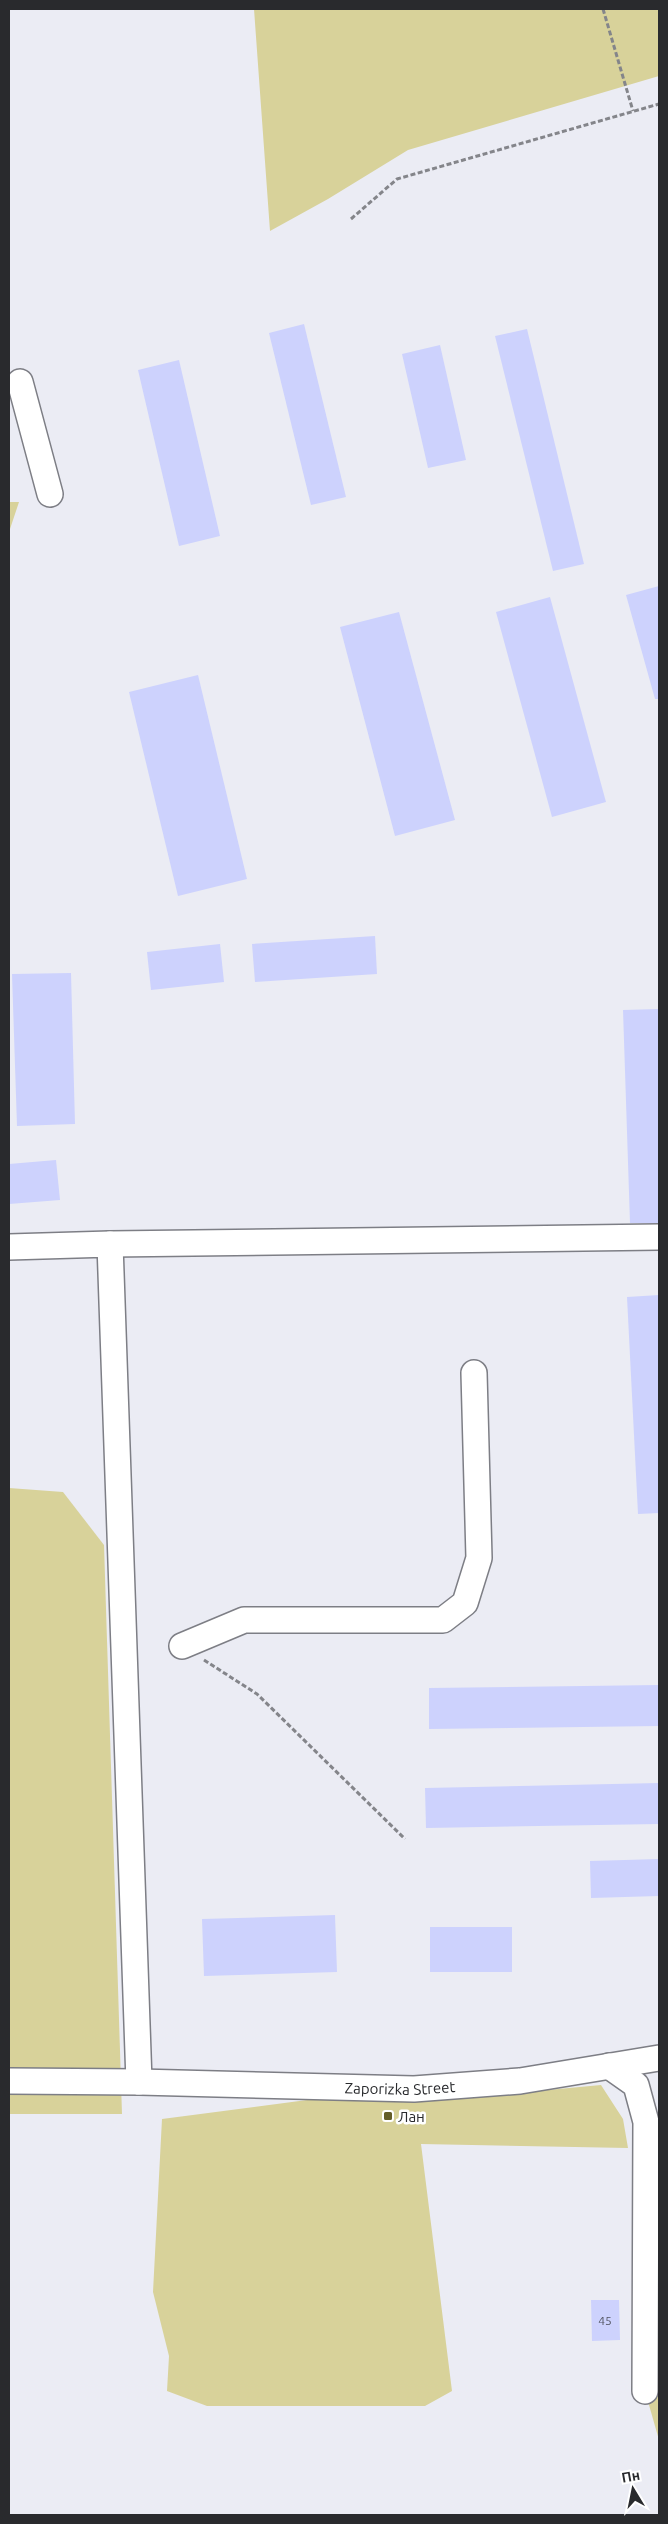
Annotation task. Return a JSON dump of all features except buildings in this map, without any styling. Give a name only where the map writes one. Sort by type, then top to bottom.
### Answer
[{"type":"street","points":[[20,382],[50,494]]},
{"type":"street","points":[[9,1247],[659,1237]]},
{"type":"street","points":[[110,1244],[139,2082]]},
{"type":"street","points":[[182,1646],[244,1620],[443,1620],[465,1603],[479,1558],[474,1373]]},
{"type":"street","name":"Zaporizka Street","points":[[9,2081],[139,2082],[414,2089],[520,2081],[659,2058]]},
{"type":"street","points":[[610,2066],[636,2085],[646,2122],[645,2391]]},
{"type":"path","points":[[603,9],[634,111]]},
{"type":"path","points":[[351,219],[397,179],[659,104]]},
{"type":"path","points":[[182,1646],[257,1694],[405,1839]]},
{"type":"shaded area","points":[[254,9],[659,9],[659,76],[408,150],[328,199],[270,231]]},
{"type":"shaded area","points":[[9,502],[19,502],[9,532]]},
{"type":"shaded area","points":[[9,1488],[63,1492],[104,1545],[122,2114],[9,2114]]},
{"type":"shaded area","points":[[601,2085],[623,2119],[628,2148],[421,2144],[452,2391],[425,2406],[207,2406],[167,2391],[169,2356],[153,2292],[162,2119],[307,2100],[472,2097]]},
{"type":"shaded area","points":[[645,2391],[659,2392],[659,2440]]},
{"type":"place","name":"Лан","points":[[388,2116]]}]
